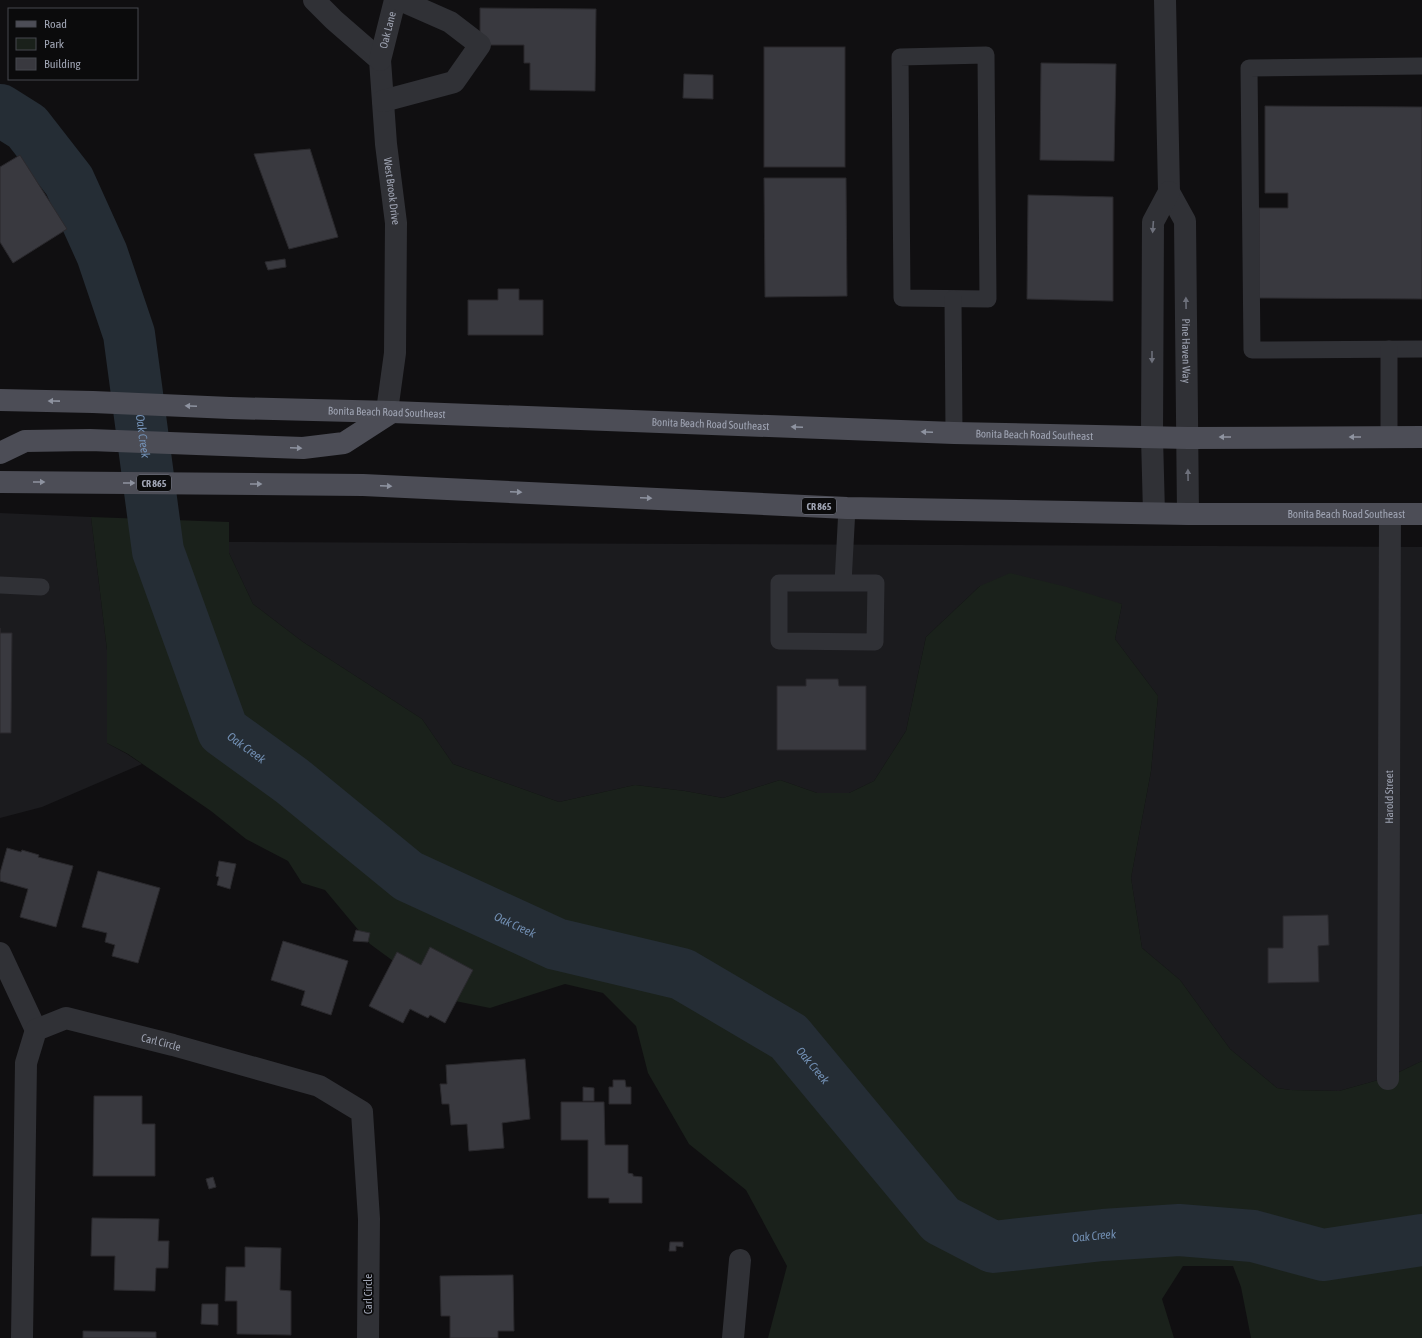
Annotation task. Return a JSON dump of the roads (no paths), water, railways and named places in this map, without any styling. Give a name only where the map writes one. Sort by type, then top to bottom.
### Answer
[{"type":"main road","name":"Bonita Beach Road Southeast","points":[[0,400],[94,402],[230,408],[390,411],[954,433],[1188,438],[1422,437]]},
{"type":"main road","points":[[0,453],[25,441],[90,440],[303,448],[344,443],[390,411]]},
{"type":"main road","name":"Bonita Beach Road Southeast","points":[[0,482],[363,485],[847,508],[1188,514],[1422,514]]},
{"type":"street","points":[[314,0],[334,20],[380,60]]},
{"type":"street","name":"Oak Lane","points":[[380,60],[395,0]]},
{"type":"street","points":[[383,100],[454,82],[480,45],[450,22],[400,0]]},
{"type":"street","name":"Pine Haven Way","points":[[1165,0],[1169,192],[1185,221],[1188,514]]},
{"type":"street","name":"West Brook Drive","points":[[380,60],[386,144],[396,223],[395,354],[390,411]]},
{"type":"street","points":[[1154,513],[1152,437],[1152,222],[1169,192]]},
{"type":"street","name":"Harold Street","points":[[1388,1079],[1390,515]]},
{"type":"street","points":[[0,953],[36,1030],[26,1063],[22,1338]]},
{"type":"street","name":"Carl Circle","points":[[36,1030],[66,1018],[173,1045],[319,1086],[362,1112],[368,1219],[368,1338]]},
{"type":"street","points":[[733,1338],[740,1260]]},
{"type":"lane","points":[[986,55],[988,299],[953,299],[902,298],[900,57],[986,55]]},
{"type":"lane","points":[[1422,66],[1250,68],[1252,350],[1422,349]]},
{"type":"lane","points":[[953,299],[954,433]]},
{"type":"lane","points":[[1388,349],[1389,437]]},
{"type":"lane","points":[[843,583],[847,508]]},
{"type":"lane","points":[[779,583],[843,583],[876,583],[875,642],[779,642],[779,583]]},
{"type":"lane","points":[[0,585],[41,587]]},
{"type":"waterway","name":"Oak Creek","points":[[0,110],[27,127],[69,181],[102,254],[129,334],[158,551],[223,731],[292,781],[408,876],[556,944],[682,974],[789,1037],[941,1220],[993,1247],[1103,1235],[1179,1230],[1253,1236],[1323,1255],[1422,1240]]}]
